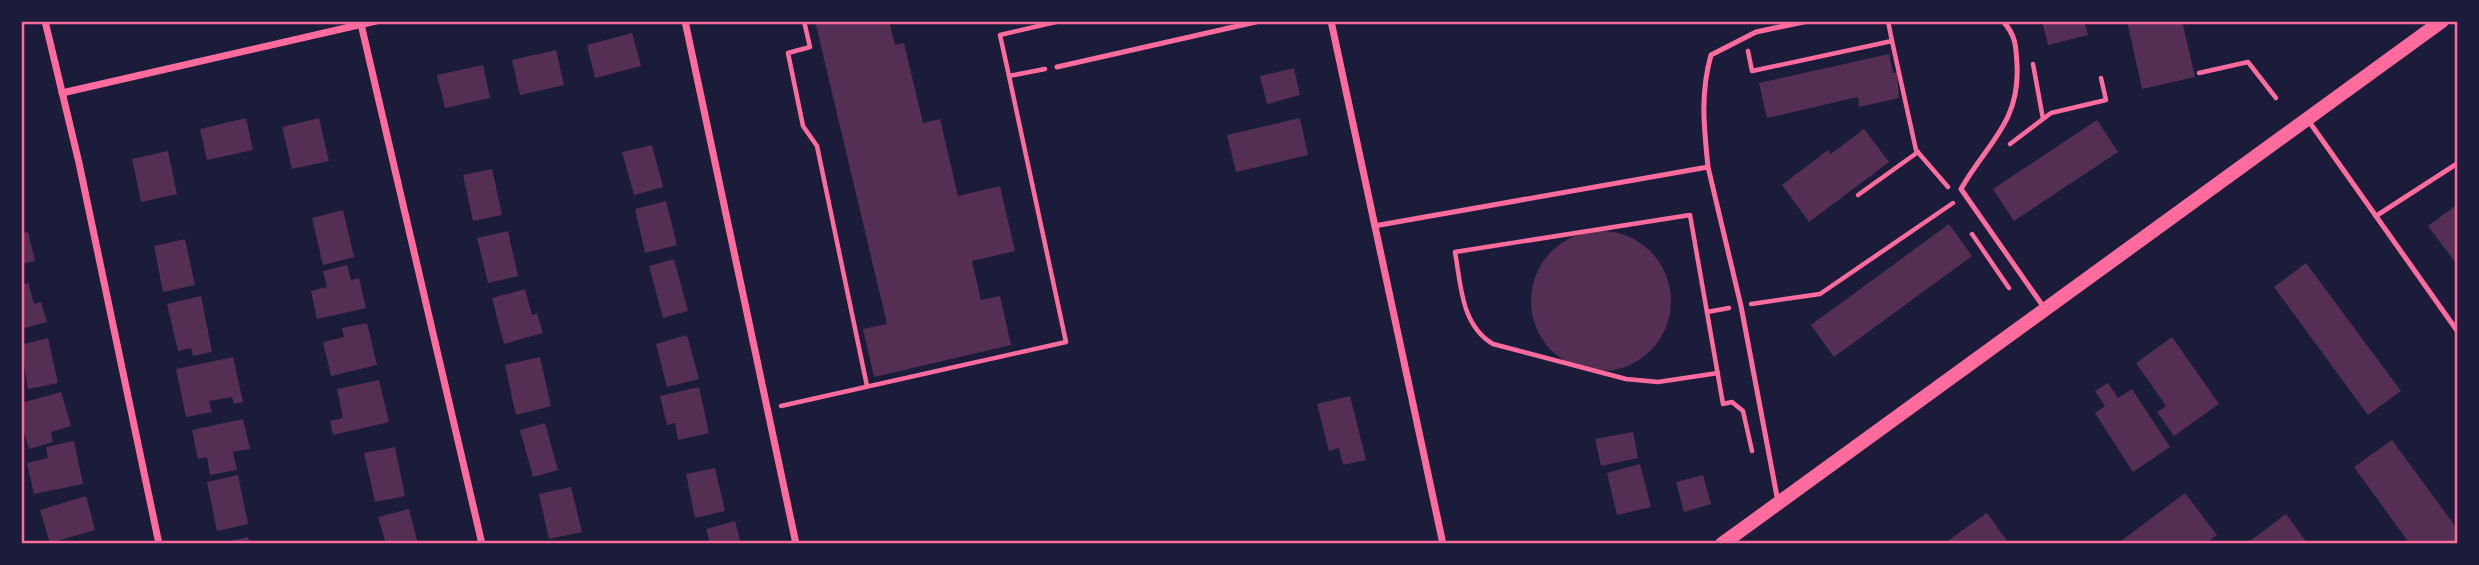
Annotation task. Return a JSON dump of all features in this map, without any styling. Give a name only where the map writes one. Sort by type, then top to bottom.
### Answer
[{"type":"main road","points":[[1722,544],[2442,21]]},
{"type":"street","points":[[45,21],[159,544]]},
{"type":"street","points":[[62,93],[376,21]]},
{"type":"street","points":[[685,21],[796,544]]},
{"type":"street","points":[[1331,21],[1443,544]]},
{"type":"street","points":[[361,24],[482,544]]},
{"type":"lane","points":[[1057,67],[1260,21]]},
{"type":"lane","points":[[1778,502],[1741,306],[1709,167],[1702,103],[1703,83],[1711,55],[1745,37],[1808,21]]},
{"type":"lane","points":[[2003,21],[2016,36],[2017,99],[2006,125],[1978,158],[1961,188],[2045,309]]},
{"type":"lane","points":[[2307,119],[2458,332]]},
{"type":"lane","points":[[2376,216],[2458,163]]},
{"type":"lane","points":[[1374,226],[1709,167]]},
{"type":"path","points":[[804,21],[810,47],[788,53],[803,126],[817,146],[867,386]]},
{"type":"path","points":[[766,409],[1066,342],[1000,35],[1060,21]]},
{"type":"path","points":[[1888,21],[1918,152],[1941,176],[1958,212]]},
{"type":"path","points":[[1745,37],[1752,71],[1892,41]]},
{"type":"path","points":[[2031,56],[2043,119]]},
{"type":"path","points":[[2199,73],[2248,62],[2276,98]]},
{"type":"path","points":[[1009,76],[1057,67]]},
{"type":"path","points":[[2001,150],[2051,113],[2106,100],[2101,78]]},
{"type":"path","points":[[1858,195],[1918,152]]},
{"type":"path","points":[[1707,312],[1801,294],[1820,294],[1952,201]]},
{"type":"path","points":[[1718,373],[1658,382],[1626,379],[1493,344],[1480,336],[1465,310],[1455,252],[1690,215],[1718,373],[1723,404],[1731,402],[1743,411],[1754,464]]},
{"type":"path","points":[[1965,222],[2009,288]]},
{"type":"building","points":[[815,21],[889,21],[895,45],[904,43],[923,123],[940,119],[958,196],[1000,186],[1015,251],[972,261],[981,300],[1000,296],[1011,345],[874,377],[863,329],[887,324]]},
{"type":"building","points":[[2042,21],[2084,21],[2088,35],[2048,45]]},
{"type":"building","points":[[2127,21],[2182,21],[2195,77],[2142,89]]},
{"type":"building","points":[[632,33],[641,66],[595,78],[587,45]]},
{"type":"building","points":[[556,50],[564,85],[520,95],[512,60]]},
{"type":"building","points":[[1889,54],[1893,73],[1897,72],[1899,98],[1859,107],[1858,97],[1767,118],[1759,83]]},
{"type":"building","points":[[483,65],[490,98],[445,108],[437,75]]},
{"type":"building","points":[[1294,68],[1300,95],[1267,104],[1260,76]]},
{"type":"building","points":[[246,118],[253,150],[207,160],[200,129]]},
{"type":"building","points":[[319,118],[329,161],[292,169],[282,127]]},
{"type":"building","points":[[1300,118],[1308,155],[1236,172],[1227,135]]},
{"type":"building","points":[[2097,120],[2118,152],[2014,221],[1993,189]]},
{"type":"building","points":[[1864,129],[1889,162],[1809,222],[1782,185],[1828,150],[1831,154]]},
{"type":"building","points":[[652,145],[663,187],[634,195],[622,152]]},
{"type":"building","points":[[168,151],[177,194],[141,202],[132,159]]},
{"type":"building","points":[[492,169],[502,215],[473,221],[463,175]]},
{"type":"building","points":[[666,201],[677,245],[645,253],[635,209]]},
{"type":"building","points":[[2458,204],[2458,266],[2428,226]]},
{"type":"building","points":[[343,210],[354,257],[323,265],[312,218]]},
{"type":"building","points":[[1949,224],[1972,256],[1834,357],[1811,325]]},
{"type":"building","points":[[508,231],[518,276],[488,283],[477,238]]},
{"type":"building","points":[[1601,231],[1628,236],[1651,251],[1666,274],[1671,301],[1666,328],[1651,351],[1628,366],[1601,371],[1574,366],[1551,351],[1536,328],[1531,301],[1536,274],[1551,251],[1574,236]]},
{"type":"building","points":[[28,232],[35,261],[21,264],[21,233]]},
{"type":"building","points":[[185,239],[195,285],[163,292],[154,246]]},
{"type":"building","points":[[674,259],[688,311],[663,318],[649,266]]},
{"type":"building","points":[[2306,263],[2401,391],[2368,415],[2274,287]]},
{"type":"building","points":[[347,265],[351,280],[359,278],[366,308],[317,319],[311,291],[327,287],[323,271]]},
{"type":"building","points":[[28,283],[34,304],[41,302],[47,322],[21,329],[21,285]]},
{"type":"building","points":[[525,289],[532,315],[537,313],[543,333],[504,344],[492,298]]},
{"type":"building","points":[[201,296],[212,352],[193,356],[191,348],[178,351],[167,304]]},
{"type":"building","points":[[367,323],[377,365],[331,376],[323,342],[344,337],[342,328]]},
{"type":"building","points":[[687,335],[699,379],[667,387],[656,344]]},
{"type":"building","points":[[2172,337],[2219,404],[2174,436],[2157,412],[2166,406],[2136,363]]},
{"type":"building","points":[[48,338],[58,383],[28,389],[21,345]]},
{"type":"building","points":[[233,357],[243,402],[234,404],[232,397],[209,401],[212,412],[186,417],[176,369]]},
{"type":"building","points":[[540,357],[551,406],[516,415],[505,365]]},
{"type":"building","points":[[379,380],[389,422],[333,435],[330,421],[343,418],[337,389]]},
{"type":"building","points":[[2108,383],[2118,398],[2132,389],[2170,447],[2133,472],[2095,413],[2105,406],[2095,391]]},
{"type":"building","points":[[699,387],[709,433],[678,440],[675,423],[667,425],[660,396]]},
{"type":"building","points":[[61,392],[71,426],[51,432],[53,442],[29,449],[21,421],[21,403]]},
{"type":"building","points":[[1350,396],[1366,460],[1343,465],[1339,448],[1329,451],[1317,404]]},
{"type":"building","points":[[243,419],[250,449],[233,452],[237,470],[210,475],[207,457],[198,459],[192,430]]},
{"type":"building","points":[[545,423],[558,470],[533,477],[520,430]]},
{"type":"building","points":[[1633,432],[1638,458],[1601,466],[1595,439]]},
{"type":"building","points":[[2392,440],[2458,530],[2458,544],[2410,544],[2354,467]]},
{"type":"building","points":[[74,441],[83,484],[34,494],[27,463],[48,458],[46,447]]},
{"type":"building","points":[[395,447],[405,496],[375,502],[364,453]]},
{"type":"building","points":[[1640,464],[1651,507],[1617,515],[1607,473]]},
{"type":"building","points":[[715,468],[725,511],[695,518],[686,474]]},
{"type":"building","points":[[238,475],[248,524],[217,531],[207,482]]},
{"type":"building","points":[[1703,475],[1711,504],[1684,512],[1676,482]]},
{"type":"building","points":[[571,487],[582,532],[549,539],[539,494]]},
{"type":"building","points":[[2185,493],[2217,535],[2205,544],[2117,544]]},
{"type":"building","points":[[86,496],[95,530],[50,543],[40,510]]},
{"type":"building","points":[[409,509],[418,544],[386,544],[378,517]]},
{"type":"building","points":[[1987,513],[2007,541],[2003,544],[1943,544]]},
{"type":"building","points":[[2286,514],[2308,544],[2246,544]]},
{"type":"building","points":[[735,521],[741,544],[710,544],[706,529]]},
{"type":"building","points":[[248,537],[250,544],[222,544],[222,543]]}]
